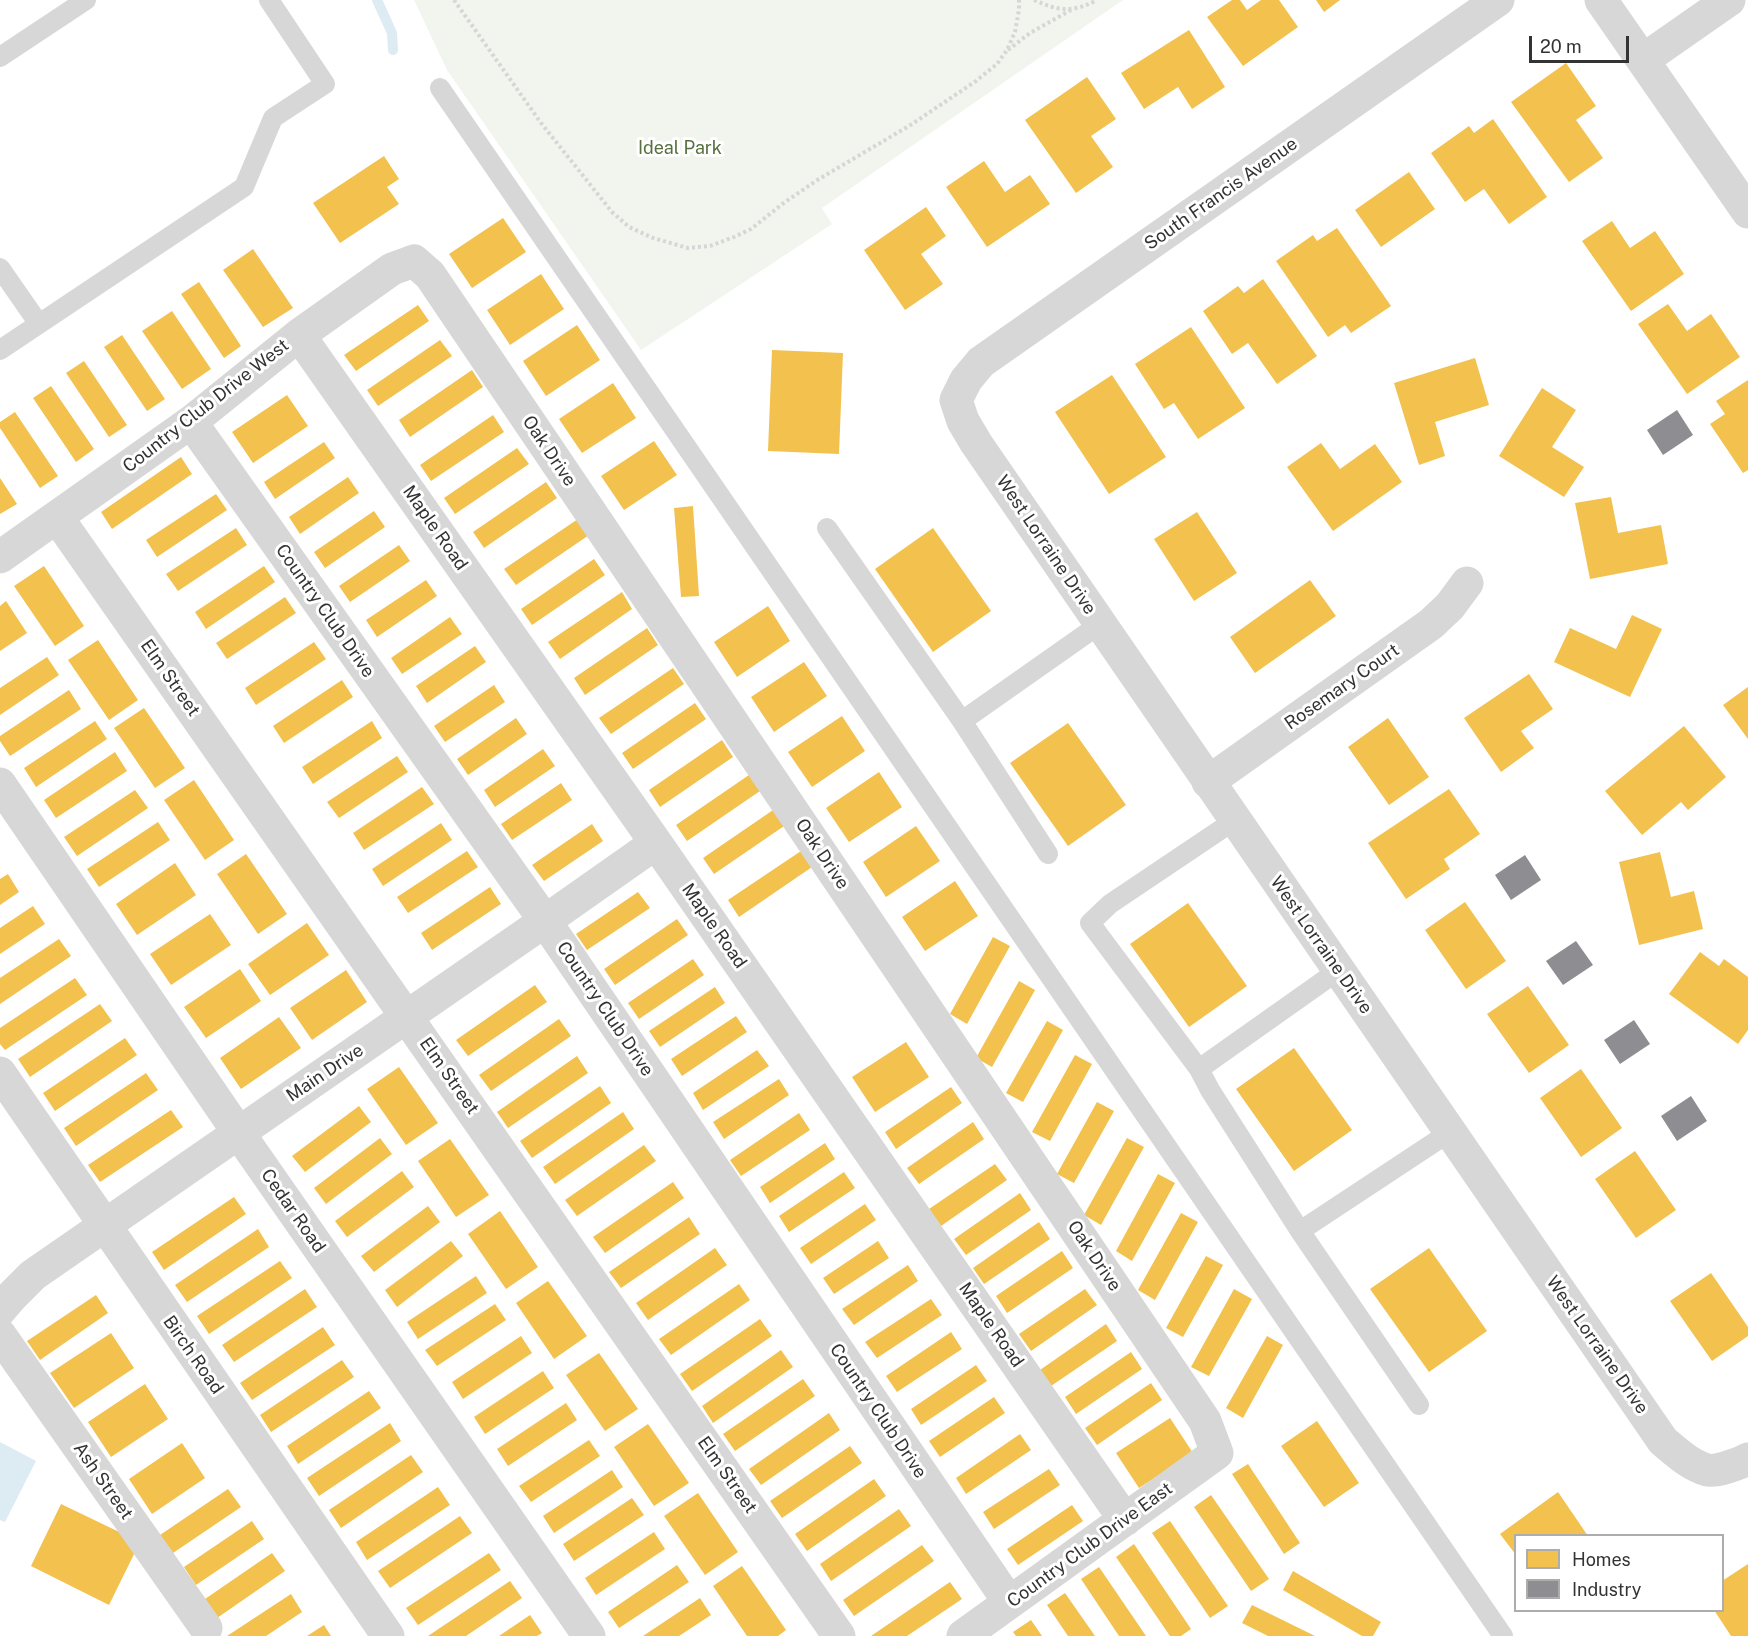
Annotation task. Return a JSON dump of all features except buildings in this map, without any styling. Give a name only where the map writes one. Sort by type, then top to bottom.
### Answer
[{"type":"street","name":"South Francis Avenue","points":[[956,400],[966,380],[981,362],[1498,0]]},
{"type":"street","points":[[1601,0],[1748,212]]},
{"type":"street","points":[[1643,60],[1729,0]]},
{"type":"street","name":"Country Club Drive West","points":[[0,556],[191,422],[299,335],[392,268],[414,261]]},
{"type":"street","name":"Oak Drive","points":[[414,261],[430,275],[1205,1421],[1217,1454]]},
{"type":"street","name":"Maple Road","points":[[299,335],[656,843],[1125,1520]]},
{"type":"street","name":"West Lorraine Drive","points":[[956,400],[963,421],[976,443],[1663,1441],[1686,1460],[1708,1471],[1748,1459]]},
{"type":"street","name":"Country Club Drive","points":[[191,422],[545,921],[1009,1602]]},
{"type":"street","name":"Elm Street","points":[[57,517],[839,1636]]},
{"type":"street","name":"Rosemary Court","points":[[1208,782],[1431,624],[1450,606],[1467,583]]},
{"type":"street","name":"Cedar Road","points":[[0,784],[238,1132],[589,1636]]},
{"type":"street","name":"Main Drive","points":[[0,1310],[33,1275],[656,843]]},
{"type":"street","name":"Birch Road","points":[[0,1074],[388,1636]]},
{"type":"street","name":"Ash Street","points":[[0,1335],[206,1628]]},
{"type":"street","name":"Country Club Drive East","points":[[963,1636],[1217,1454]]},
{"type":"lane","points":[[0,57],[86,0]]},
{"type":"lane","points":[[0,350],[244,187],[273,118],[325,84],[269,0]]},
{"type":"lane","points":[[440,88],[1503,1636]]},
{"type":"lane","points":[[0,268],[39,324]]},
{"type":"lane","points":[[826,528],[962,721],[1048,854]]},
{"type":"lane","points":[[962,721],[1100,624]]},
{"type":"lane","points":[[1235,820],[1110,904],[1090,923],[1199,1069],[1300,1231],[1419,1405]]},
{"type":"lane","points":[[1199,1069],[1339,970]]},
{"type":"lane","points":[[1300,1231],[1450,1132]]},
{"type":"path","points":[[454,0],[542,123],[612,212],[629,227],[653,238],[688,248],[710,246],[751,228],[819,179],[909,126],[976,81],[997,64],[1008,50],[1030,33],[1071,10],[1097,0]]},
{"type":"path","points":[[1008,50],[1017,21],[1019,0]]},
{"type":"path","points":[[1034,0],[1053,8],[1071,10]]},
{"type":"green space","name":"Ideal Park","points":[[414,0],[1123,0],[822,208],[832,224],[641,350],[447,70]]},
{"type":"shaded area","points":[[0,1442],[36,1461],[5,1522],[0,1520]]},
{"type":"waterway","points":[[377,0],[392,33],[393,50]]}]
